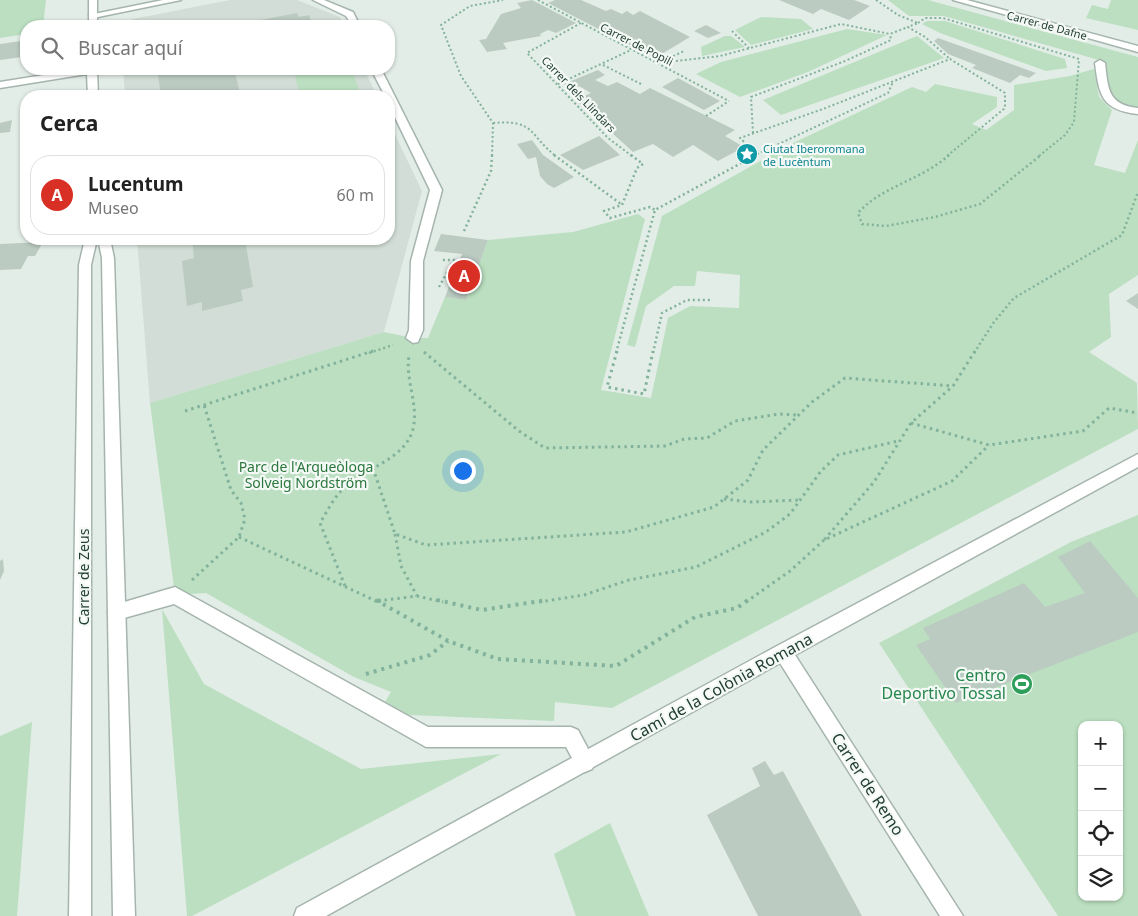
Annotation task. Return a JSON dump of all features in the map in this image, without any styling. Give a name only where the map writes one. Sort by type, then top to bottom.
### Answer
[{"type":"street","points":[[93,0],[93,20]]},
{"type":"street","points":[[93,15],[177,0]]},
{"type":"street","points":[[317,0],[350,14],[353,20]]},
{"type":"street","name":"Carrer de Dafne","points":[[957,0],[1138,49]]},
{"type":"street","points":[[1100,63],[1104,94],[1111,104],[1138,111]]},
{"type":"street","points":[[0,85],[58,75]]},
{"type":"street","points":[[92,75],[93,90]]},
{"type":"street","points":[[379,75],[386,90]]},
{"type":"street","points":[[395,107],[436,190],[417,260],[416,330],[413,338]]},
{"type":"street","name":"Carrer de Zeus","points":[[80,916],[85,265],[90,245]]},
{"type":"street","points":[[105,245],[108,258],[124,916]]},
{"type":"street","name":"Camí de la Colònia Romana","points":[[305,916],[783,652],[1138,460]]},
{"type":"street","points":[[117,612],[175,595],[426,738],[571,737],[585,762]]},
{"type":"street","name":"Carrer de Remo","points":[[783,652],[952,916]]},
{"type":"path","points":[[464,231],[491,171],[493,123],[461,76],[441,25],[470,6],[504,0]]},
{"type":"path","name":"Carrer de Popili","points":[[538,0],[729,101],[706,116]]},
{"type":"path","points":[[876,0],[898,14],[918,23]]},
{"type":"path","points":[[658,63],[720,56],[841,24],[890,34],[918,23],[924,18],[943,18],[1079,59],[1074,122],[1065,135],[980,204],[935,217],[886,226],[862,224],[858,213],[868,202],[938,165],[962,141],[1005,108],[1005,93],[950,59],[925,37],[908,27]]},
{"type":"path","name":"Carrer dels Llindars","points":[[581,23],[528,53],[608,138],[643,164],[637,168],[622,205]]},
{"type":"path","points":[[732,31],[750,48]]},
{"type":"path","points":[[753,133],[751,97],[845,61],[891,40],[890,34]]},
{"type":"path","points":[[557,84],[632,49]]},
{"type":"path","points":[[658,63],[684,51]]},
{"type":"path","points":[[757,154],[740,138],[823,109],[950,59]]},
{"type":"path","points":[[602,64],[643,85]]},
{"type":"path","points":[[712,300],[687,300],[662,314],[644,394],[607,387],[655,210],[757,154],[888,93],[894,81]]},
{"type":"path","points":[[493,123],[505,122],[530,128],[550,152],[622,205]]},
{"type":"path","points":[[239,537],[378,601],[448,641],[498,659],[616,666],[695,617],[737,608],[790,571],[824,540],[874,482],[911,423],[953,386],[994,322],[1014,298],[1122,235],[1138,192]]},
{"type":"path","points":[[622,205],[604,211],[610,218],[650,207],[655,210]]},
{"type":"path","points":[[184,411],[413,338]]},
{"type":"path","points":[[413,338],[421,350],[519,431],[545,448],[665,446],[684,440],[707,438],[735,421],[779,414],[799,415]]},
{"type":"path","points":[[345,586],[320,523],[346,486],[398,453],[413,430],[412,400],[405,369],[413,338]]},
{"type":"path","points":[[395,534],[426,544],[626,532],[714,507],[748,480],[763,450],[812,402],[845,378],[953,386]]},
{"type":"path","points":[[175,595],[239,537],[245,519],[240,503],[231,490],[204,405]]},
{"type":"path","points":[[911,423],[989,445],[1083,431],[1109,408],[1138,413]]},
{"type":"path","points":[[378,601],[416,596],[482,610],[584,595],[629,580],[696,567],[766,532],[790,514],[821,471],[838,455],[898,441]]},
{"type":"path","points":[[824,540],[952,481],[989,445]]},
{"type":"path","points":[[374,468],[395,534],[401,566],[416,596]]},
{"type":"path","points":[[724,499],[736,502],[800,500]]},
{"type":"path","points":[[340,689],[354,677],[430,654],[448,641]]},
{"type":"shaded area","points":[[230,0],[297,0],[340,17],[341,20],[131,20]]},
{"type":"shaded area","points":[[123,75],[367,75],[374,90],[125,90]]},
{"type":"shaded area","points":[[395,135],[422,191],[384,332],[150,403],[137,245],[395,245]]},
{"type":"green space","points":[[0,0],[46,0],[44,20],[20,20],[20,35],[0,38]]},
{"type":"green space","points":[[888,0],[928,0],[1138,57],[1138,107],[1115,100],[1109,86],[1106,62],[944,16],[909,16]]},
{"type":"green space","points":[[1111,0],[1138,0],[1138,30],[1086,18],[1092,5],[1108,9]]},
{"type":"green space","points":[[761,17],[801,19],[813,29],[751,45],[735,30]]},
{"type":"green space","points":[[927,21],[945,21],[1065,59],[1067,68],[1046,71],[940,33],[922,24]]},
{"type":"green space","points":[[847,29],[887,35],[808,72],[740,97],[696,74],[721,62]]},
{"type":"green space","points":[[725,36],[731,36],[745,47],[702,56],[701,47]]},
{"type":"green space","points":[[917,36],[944,58],[781,115],[763,100]]},
{"type":"green space","name":"Parc de l'Arqueòloga Solveig Nordström","points":[[1094,69],[1099,97],[1112,110],[1094,165],[1125,173],[1138,140],[1138,275],[1109,294],[1111,337],[1089,352],[1137,383],[1138,429],[612,708],[555,702],[554,721],[409,715],[385,702],[391,692],[354,677],[206,593],[175,595],[150,403],[384,332],[413,338],[428,338],[445,297],[466,300],[488,240],[573,232],[638,214],[645,219],[601,390],[651,398],[668,318],[690,306],[739,308],[740,275],[697,271],[695,286],[674,286],[646,306],[635,347],[627,345],[662,216],[791,144],[912,87],[926,92],[935,84],[997,97],[997,107],[972,124],[986,130],[1014,110],[1014,85],[1070,76]]},
{"type":"green space","points":[[295,75],[354,75],[359,90],[299,90]]},
{"type":"green space","name":"Centro Deportivo Tossal","points":[[1138,515],[1138,916],[1058,916],[879,643],[1071,542]]},
{"type":"green space","points":[[162,609],[204,684],[361,769],[501,754],[192,916],[187,916]]},
{"type":"green space","points":[[32,722],[17,916],[0,916],[0,736]]},
{"type":"green space","points":[[610,823],[649,916],[576,916],[554,854]]},
{"type":"building","points":[[532,0],[576,23],[556,33],[548,30],[540,34],[541,36],[503,43],[507,49],[487,52],[479,40],[486,39],[501,14],[521,8],[517,3]]},
{"type":"building","points":[[555,0],[581,0],[606,11],[611,9],[622,14],[627,11],[633,15],[640,11],[690,37],[655,58],[548,3]]},
{"type":"building","points":[[779,0],[854,0],[870,6],[849,20],[821,9],[813,14]]},
{"type":"building","points":[[297,13],[299,17],[309,15],[311,20],[261,20]]},
{"type":"building","points":[[706,25],[721,33],[708,38],[694,31]]},
{"type":"building","points":[[938,38],[1036,73],[1029,78],[1020,75],[1010,83],[972,68],[976,65],[948,54],[934,41]]},
{"type":"building","points":[[20,41],[20,57],[0,60],[0,44]]},
{"type":"building","points":[[598,70],[605,75],[595,80],[608,86],[617,82],[640,94],[650,88],[735,130],[725,136],[744,147],[718,161],[693,145],[673,157],[653,144],[633,152],[576,100],[591,93],[579,86],[571,90],[564,84]]},
{"type":"building","points":[[158,75],[236,75],[239,90],[160,90]]},
{"type":"building","points":[[678,78],[720,101],[704,110],[662,87]]},
{"type":"building","points":[[12,120],[10,132],[0,133],[0,123]]},
{"type":"building","points":[[599,136],[620,155],[583,170],[560,155]]},
{"type":"building","points":[[532,140],[543,155],[574,177],[554,188],[547,184],[540,176],[536,157],[528,159],[517,144]]},
{"type":"building","points":[[441,234],[488,240],[466,300],[445,297],[462,254],[434,251]]},
{"type":"building","points":[[0,244],[41,245],[35,256],[28,256],[21,269],[0,270]]},
{"type":"building","points":[[193,245],[246,245],[253,287],[241,290],[243,301],[202,311],[202,302],[187,306],[182,261],[194,258]]},
{"type":"building","points":[[1138,293],[1138,309],[1126,301]]},
{"type":"building","points":[[1090,541],[1138,598],[1138,632],[956,703],[916,645],[930,639],[923,628],[1024,583],[1045,607],[1085,593],[1058,557]]},
{"type":"building","points":[[3,559],[4,571],[0,580],[0,561]]},
{"type":"building","points":[[765,761],[774,775],[783,771],[862,916],[758,916],[707,815],[760,786],[752,768]]},
{"type":"place","name":"Ciutat Iberoromana de Lucèntum","points":[[747,154]]},
{"type":"place","name":"Lucentum","points":[[464,276]]},
{"type":"place","name":"Centro Deportivo Tossal","points":[[1022,684]]}]
